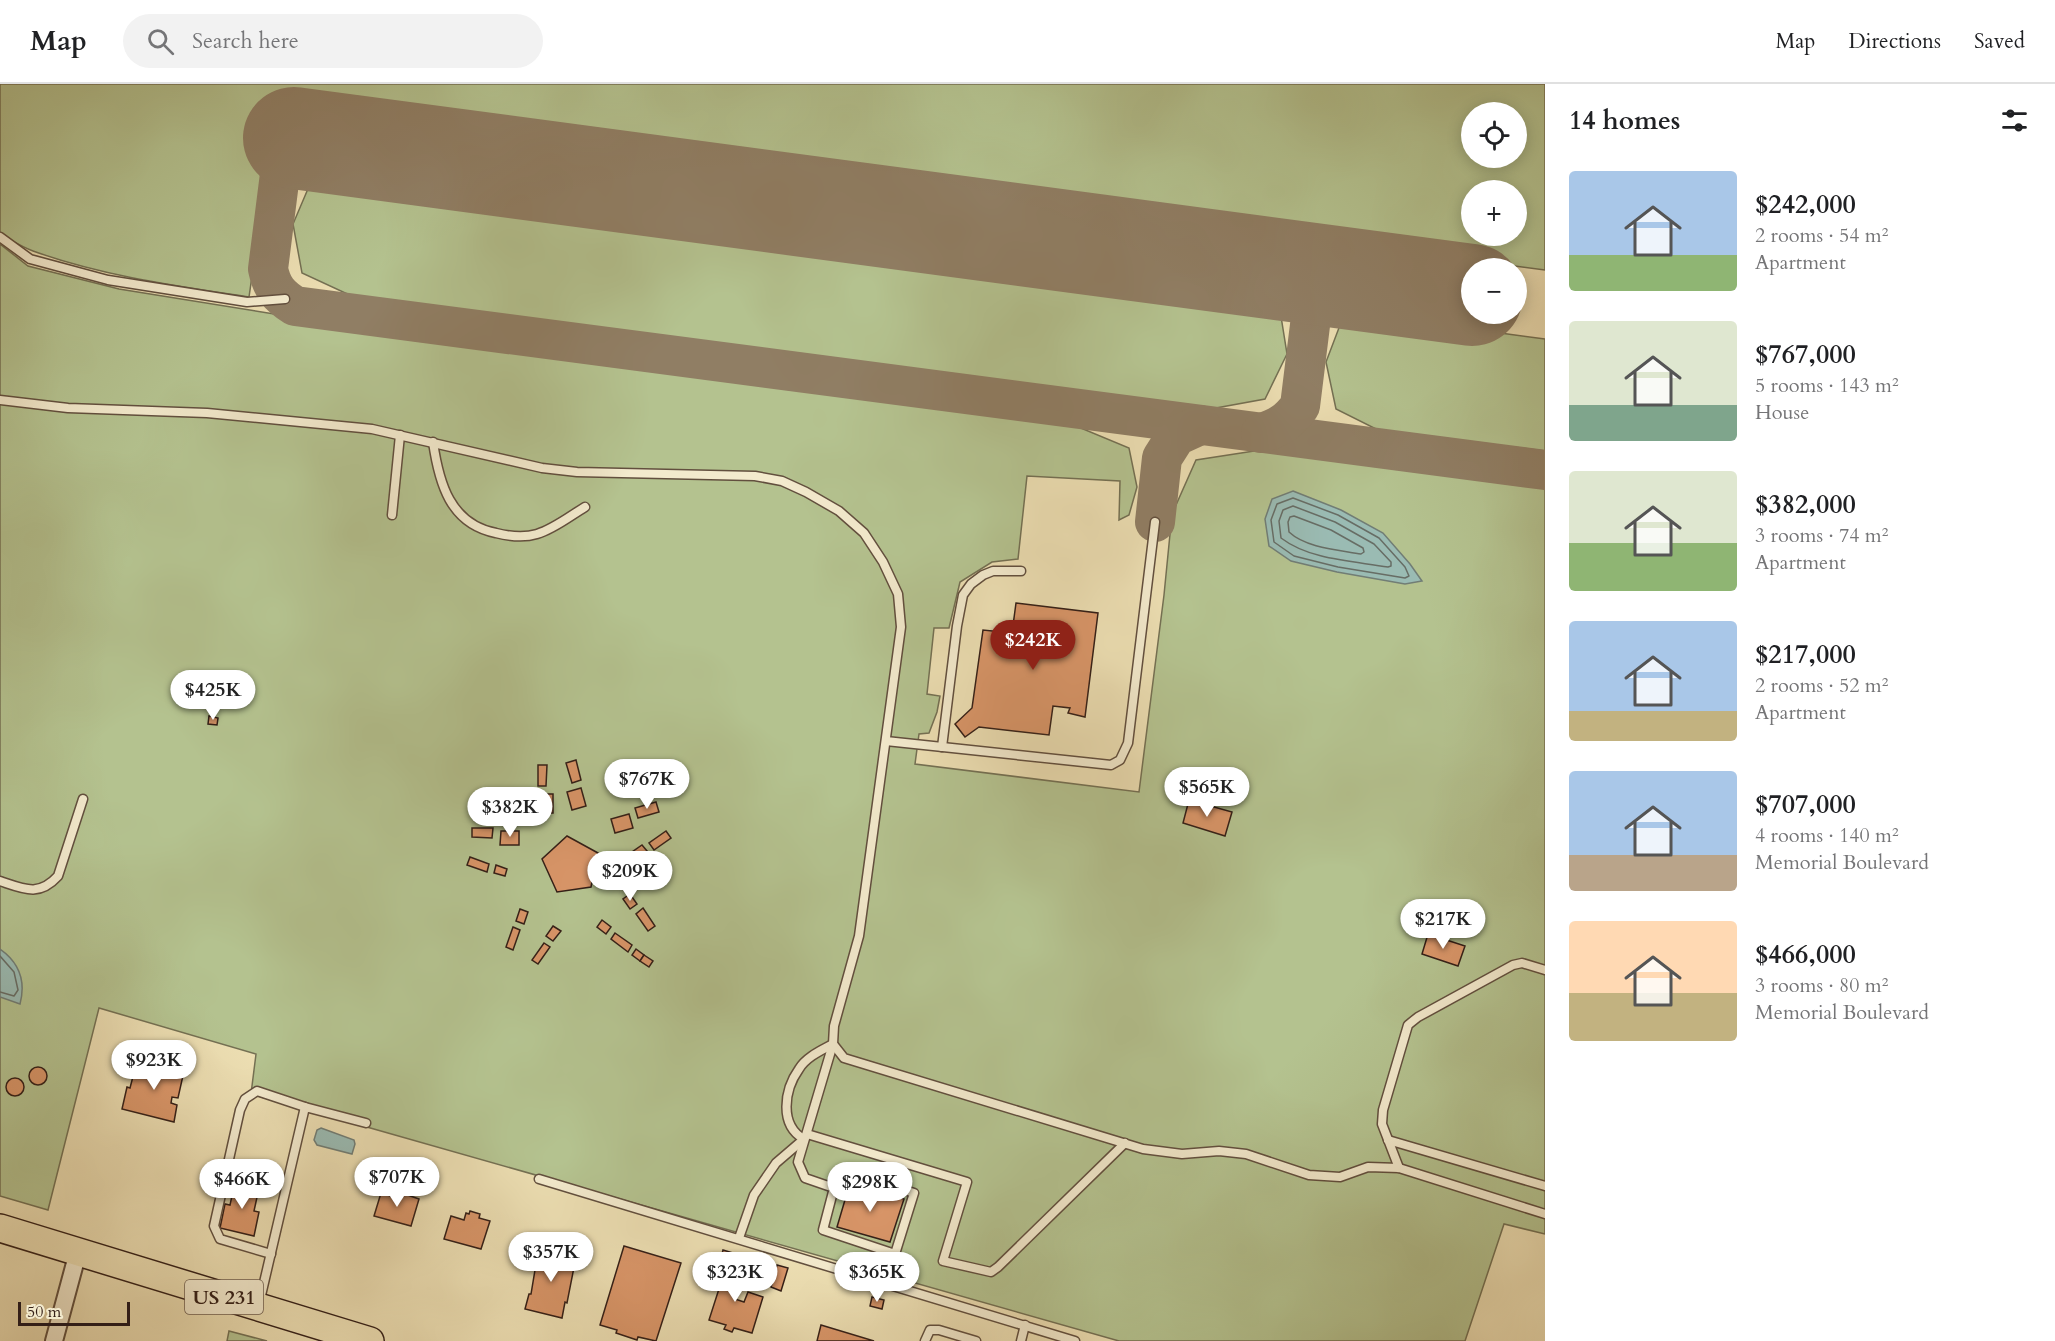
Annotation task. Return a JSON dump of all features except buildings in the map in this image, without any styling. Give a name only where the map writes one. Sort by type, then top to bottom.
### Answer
[{"type":"main road","name":"US 231","points":[[0,1228],[258,1307],[334,1336],[370,1341]]},
{"type":"street","points":[[54,1341],[78,1252]]},
{"type":"lane","points":[[0,237],[30,259],[108,280],[247,302],[285,299]]},
{"type":"lane","points":[[0,400],[68,408],[207,413],[372,429],[542,468],[577,472],[755,476],[783,481],[806,492],[839,511],[864,534],[883,561],[898,594],[901,627],[859,936],[834,1026],[833,1044],[798,1162],[805,1178],[834,1188]]},
{"type":"lane","points":[[392,515],[400,435]]},
{"type":"lane","points":[[433,442],[437,470],[444,491],[462,518],[483,531],[507,536],[536,534],[555,526],[585,507]]},
{"type":"lane","points":[[886,741],[1111,765],[1120,760],[1128,743],[1155,522]]},
{"type":"lane","points":[[942,747],[963,595],[971,584],[983,575],[993,571],[1021,571]]},
{"type":"lane","points":[[0,881],[35,890],[46,888],[58,876],[83,799]]},
{"type":"lane","points":[[1399,1168],[1382,1124],[1383,1110],[1408,1025],[1418,1017],[1513,964],[1522,963],[1545,970]]},
{"type":"lane","points":[[833,1044],[814,1055],[799,1068],[785,1107],[789,1122],[796,1135],[967,1182],[943,1261],[991,1272],[1125,1143]]},
{"type":"lane","points":[[833,1044],[844,1058],[1143,1149],[1182,1154],[1219,1151],[1246,1154],[1310,1175],[1340,1177],[1368,1167],[1399,1168],[1545,1214]]},
{"type":"lane","points":[[270,1254],[220,1239],[214,1227],[240,1110],[245,1099],[257,1091],[305,1107],[366,1123]]},
{"type":"lane","points":[[258,1307],[305,1107]]},
{"type":"lane","points":[[739,1238],[753,1195],[776,1164],[806,1137]]},
{"type":"lane","points":[[1388,1140],[1545,1186]]},
{"type":"lane","points":[[840,1173],[867,1178],[914,1193],[895,1254],[823,1230],[834,1188],[840,1173]]},
{"type":"lane","points":[[539,1179],[1075,1341]]},
{"type":"lane","points":[[1021,1341],[1025,1325]]},
{"type":"lane","points":[[925,1341],[930,1330],[939,1330],[976,1341]]},
{"type":"green space","points":[[0,84],[1545,84],[1545,270],[1527,268],[1527,258],[1461,259],[277,103],[249,297],[140,279],[86,267],[59,260],[0,234]]},
{"type":"green space","points":[[313,177],[1279,304],[1287,354],[1265,399],[1194,412],[369,304],[302,273],[293,224]]},
{"type":"green space","points":[[0,244],[28,266],[119,289],[386,332],[1064,421],[1129,448],[1137,487],[1129,515],[1119,520],[1120,481],[1027,476],[1018,559],[992,562],[960,582],[949,628],[934,628],[927,694],[940,696],[929,733],[919,734],[915,764],[1139,792],[1172,514],[1196,460],[1273,448],[1545,483],[1545,1234],[1504,1224],[1465,1341],[1119,1341],[251,1094],[256,1054],[99,1008],[48,1210],[0,1196]]},
{"type":"green space","points":[[1345,312],[1545,339],[1545,451],[1513,447],[1545,456],[1545,458],[1400,441],[1336,409],[1326,362]]},
{"type":"green space","points":[[229,1331],[267,1341],[227,1341]]},
{"type":"water","points":[[1293,491],[1341,510],[1383,533],[1422,581],[1405,584],[1337,572],[1291,561],[1269,546],[1265,519],[1272,499]]},
{"type":"water","points":[[0,949],[17,966],[20,973],[22,996],[20,1004],[0,997]]},
{"type":"water","points":[[321,1128],[354,1140],[352,1154],[317,1145],[314,1140],[317,1130]]},
{"type":"taxiway","points":[[294,138],[280,174],[268,269],[277,291],[295,306],[1545,470]]},
{"type":"taxiway","points":[[1273,269],[1287,275],[1303,288],[1312,309]]},
{"type":"taxiway","points":[[1261,433],[1283,423],[1300,406],[1312,309],[1316,302],[1331,288],[1358,280]]},
{"type":"taxiway","points":[[1155,522],[1162,458],[1176,436],[1200,425]]},
{"type":"runway","points":[[294,138],[1461,294]]}]
